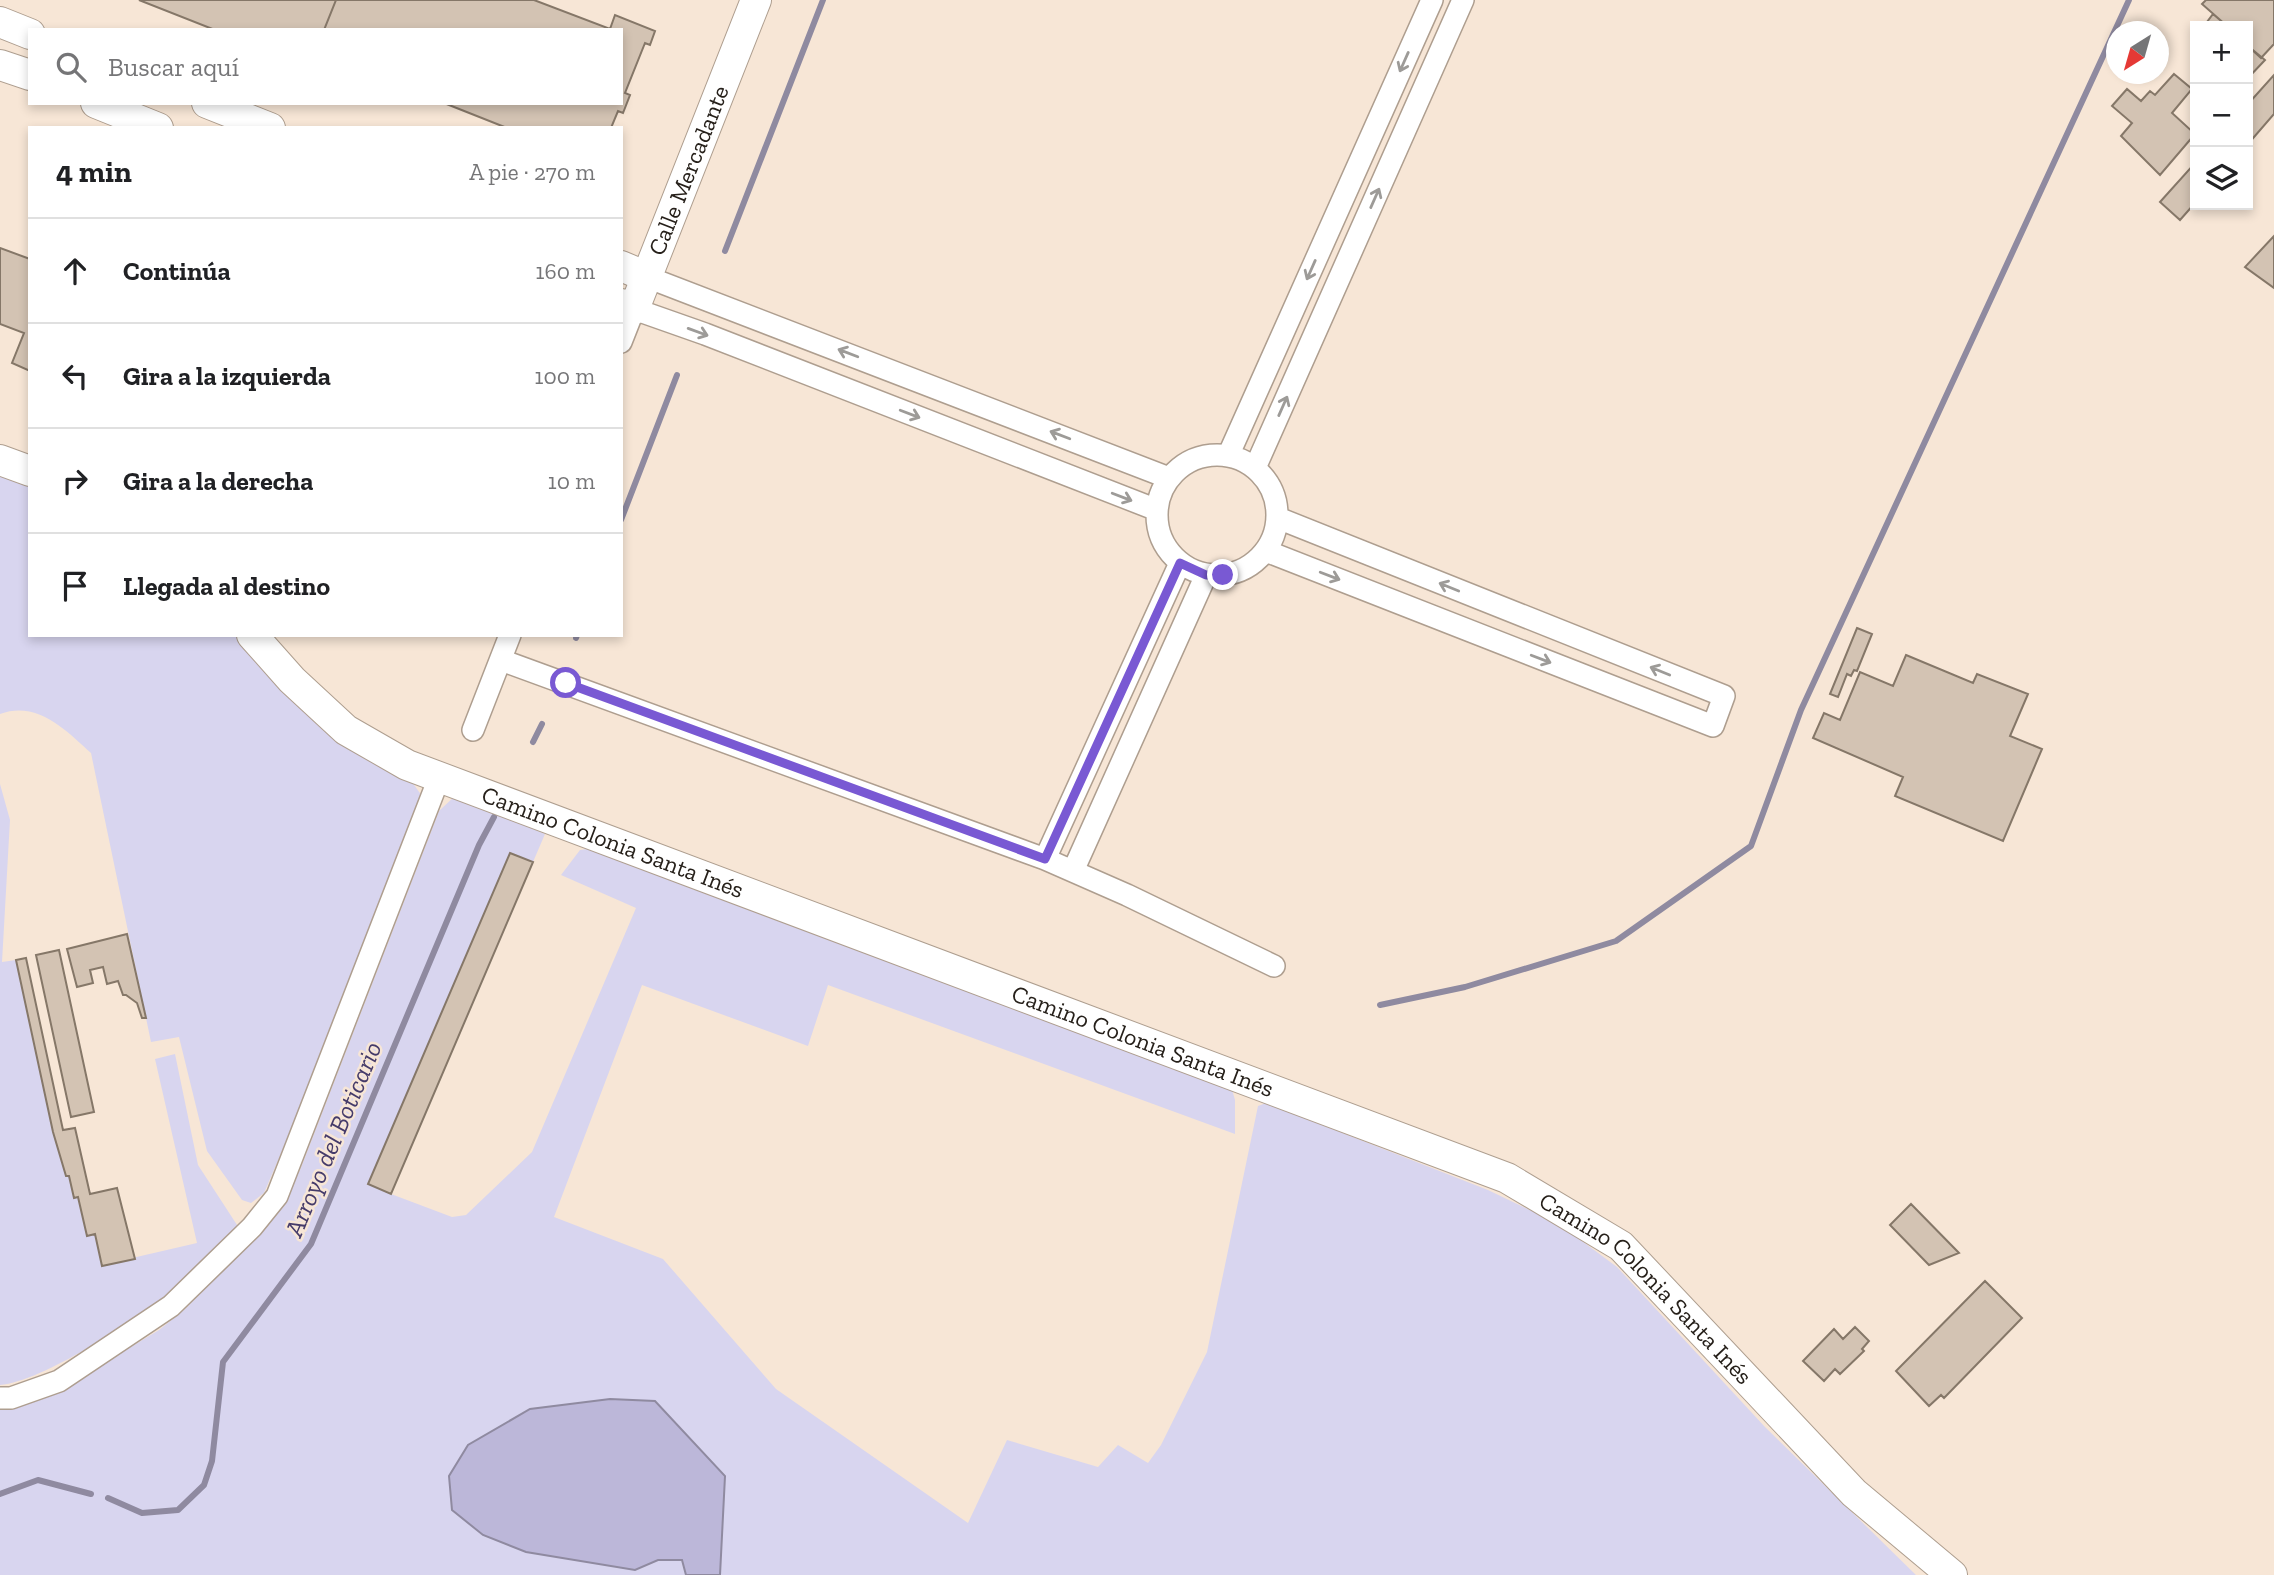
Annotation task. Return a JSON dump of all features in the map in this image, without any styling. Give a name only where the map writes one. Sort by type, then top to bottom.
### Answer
[{"type":"main road","name":"Calle Mercadante","points":[[628,307],[634,271],[756,0]]},
{"type":"main road","points":[[0,22],[28,33]]},
{"type":"main road","points":[[0,65],[28,74]]},
{"type":"main road","points":[[101,105],[153,126]]},
{"type":"main road","points":[[212,105],[265,126]]},
{"type":"main road","points":[[0,460],[28,470]]},
{"type":"main road","name":"Camino Colonia Santa Inés","points":[[254,637],[292,680],[346,730],[407,765],[1507,1178],[1621,1246],[1854,1493],[1952,1575]]},
{"type":"street","points":[[1228,456],[1432,0]]},
{"type":"street","points":[[1255,468],[1463,0]]},
{"type":"street","points":[[634,271],[1169,478]]},
{"type":"street","points":[[628,307],[705,334],[1157,510]]},
{"type":"street","name":"Calle Mercadante","points":[[623,332],[628,307]]},
{"type":"street","points":[[1212,455],[1242,460],[1255,468],[1272,490],[1278,519],[1274,536],[1266,551],[1240,572],[1223,575],[1206,575],[1180,563],[1162,540],[1157,525],[1160,493],[1169,478],[1181,466],[1195,458],[1212,455]]},
{"type":"street","points":[[1266,551],[1713,726],[1724,696],[1278,519]]},
{"type":"street","points":[[1045,859],[1180,563]]},
{"type":"street","points":[[1073,871],[1206,575]]},
{"type":"street","points":[[473,730],[509,637]]},
{"type":"street","points":[[501,660],[1045,859],[1274,966]]},
{"type":"street","points":[[0,1398],[11,1398],[59,1381],[171,1306],[252,1227],[277,1196],[439,778]]},
{"type":"shaded area","points":[[0,474],[28,482],[28,637],[237,637],[287,692],[412,782],[422,796],[322,1058],[264,1193],[251,1203],[242,1200],[207,1151],[179,1037],[151,1042],[91,753],[61,727],[38,714],[14,711],[0,714]]},
{"type":"shaded area","points":[[0,784],[10,820],[2,962],[16,960],[60,1157],[66,1176],[69,1176],[74,1197],[78,1197],[95,1234],[102,1265],[197,1243],[155,1059],[175,1054],[198,1165],[239,1228],[196,1271],[153,1306],[63,1362],[40,1373],[0,1385]]},
{"type":"shaded area","points":[[456,795],[545,834],[533,862],[510,853],[391,1194],[452,1217],[466,1215],[532,1152],[636,908],[561,875],[580,850],[594,848],[1231,1086],[1235,1100],[1235,1134],[828,985],[808,1046],[642,985],[554,1217],[663,1259],[776,1389],[968,1523],[1007,1440],[1098,1467],[1118,1445],[1148,1463],[1161,1445],[1207,1352],[1258,1106],[1266,1103],[1488,1190],[1559,1224],[1617,1267],[1765,1427],[1916,1575],[720,1575],[725,1476],[613,1566],[634,1570],[658,1560],[682,1560],[686,1575],[0,1575],[0,1410],[51,1395],[159,1330],[185,1309],[270,1222],[300,1170],[439,811]]},
{"type":"shaded area","points":[[610,1399],[655,1401],[725,1476],[720,1575],[686,1575],[682,1560],[658,1560],[635,1570],[526,1552],[483,1535],[452,1510],[449,1476],[468,1445],[530,1409]]},
{"type":"building","points":[[139,0],[336,0],[325,28],[210,28]]},
{"type":"building","points":[[336,0],[534,0],[607,28],[325,28]]},
{"type":"building","points":[[2206,0],[2274,0],[2274,44],[2261,58],[2253,51],[2253,21],[2221,21],[2202,4]]},
{"type":"building","points":[[2213,14],[2221,21],[2208,21]]},
{"type":"building","points":[[615,15],[655,31],[650,45],[645,43],[625,93],[630,95],[623,113],[618,111],[612,126],[502,126],[449,105],[623,105],[623,28],[610,28]]},
{"type":"building","points":[[2253,50],[2265,60],[2253,73]]},
{"type":"building","points":[[2174,74],[2190,87],[2190,91],[2172,113],[2190,129],[2190,140],[2160,175],[2121,136],[2132,123],[2112,106],[2127,89],[2141,101],[2150,91],[2155,95],[2165,84],[2169,84]]},
{"type":"building","points":[[2274,75],[2274,114],[2253,138],[2253,98]]},
{"type":"building","points":[[2190,169],[2190,209],[2180,220],[2160,202]]},
{"type":"building","points":[[2274,236],[2274,288],[2245,267]]},
{"type":"building","points":[[0,248],[28,258],[28,370],[12,363],[24,333],[0,324]]},
{"type":"building","points":[[1857,628],[1872,634],[1857,671],[1854,670],[1851,676],[1847,674],[1838,697],[1830,694]]},
{"type":"building","points":[[1906,655],[1973,683],[1977,674],[2028,694],[2010,736],[2042,749],[2003,841],[1895,796],[1903,777],[1813,738],[1824,713],[1840,720],[1860,672],[1893,686]]},
{"type":"building","points":[[510,853],[533,862],[391,1194],[368,1184]]},
{"type":"building","points":[[127,934],[146,1018],[142,1018],[137,1003],[123,995],[118,981],[107,984],[103,967],[90,970],[93,983],[77,987],[67,949]]},
{"type":"building","points":[[59,950],[94,1112],[71,1117],[36,955]]},
{"type":"building","points":[[26,958],[63,1130],[75,1128],[90,1194],[117,1188],[135,1259],[102,1266],[95,1234],[87,1236],[78,1197],[74,1198],[53,1132],[16,960]]},
{"type":"building","points":[[1911,1204],[1959,1253],[1929,1265],[1890,1225]]},
{"type":"building","points":[[1985,1281],[2022,1318],[1944,1398],[1941,1395],[1929,1406],[1896,1371]]},
{"type":"building","points":[[1855,1327],[1869,1341],[1862,1349],[1864,1351],[1840,1374],[1835,1369],[1824,1381],[1803,1361],[1834,1329],[1843,1339]]},
{"type":"waterway","points":[[725,251],[823,0]]},
{"type":"waterway","points":[[1380,1005],[1465,987],[1616,941],[1751,846],[1801,710],[2129,0]]},
{"type":"waterway","name":"Arroyo del Boticario","points":[[623,515],[677,375]]},
{"type":"waterway","points":[[533,742],[542,724]]},
{"type":"waterway","name":"Arroyo del Boticario","points":[[108,1498],[142,1513],[178,1510],[204,1485],[212,1461],[223,1362],[311,1244],[479,845],[494,817]]},
{"type":"waterway","name":"Arroyo del Boticario","points":[[0,1494],[38,1480],[91,1494]]},
{"type":"route","points":[[566,683],[1045,859],[1180,563],[1206,575],[1223,575]]}]
